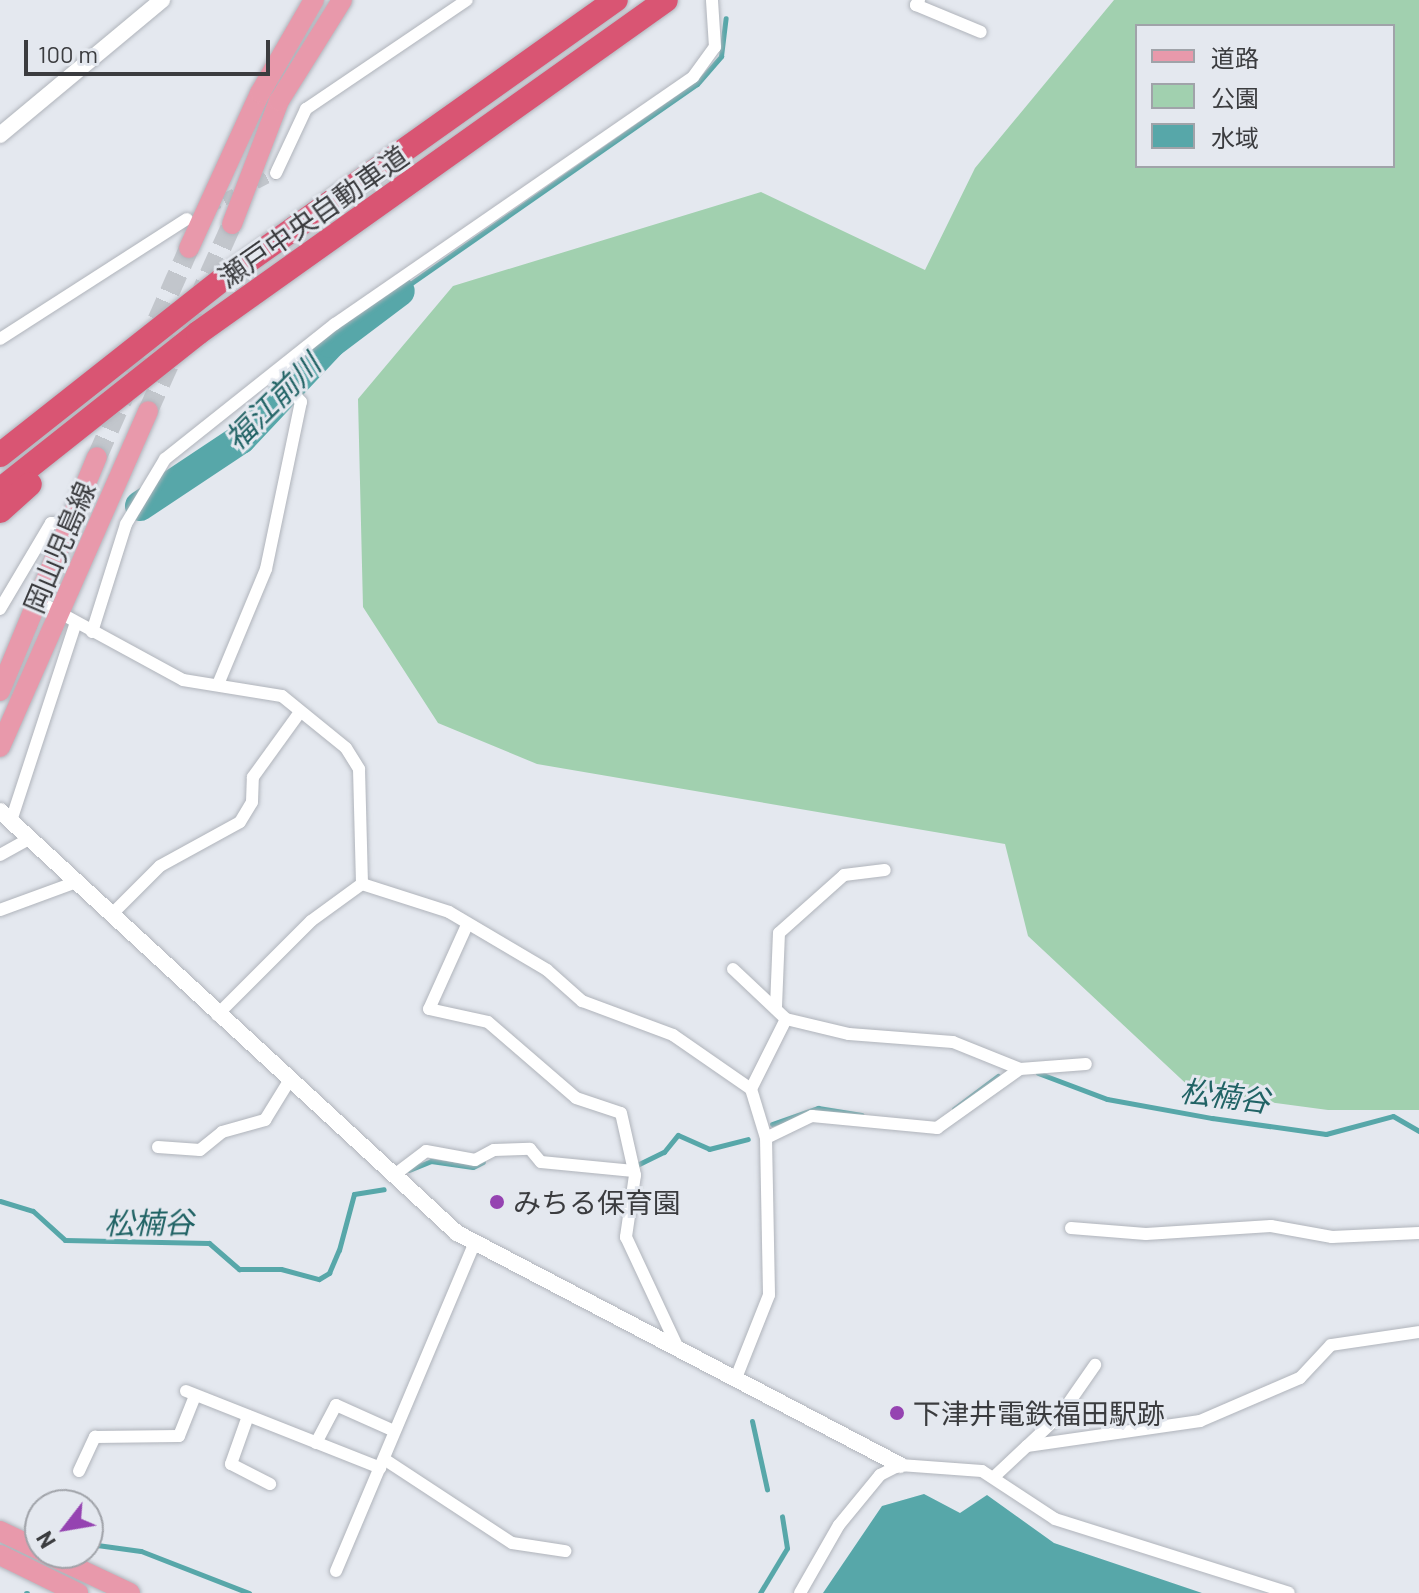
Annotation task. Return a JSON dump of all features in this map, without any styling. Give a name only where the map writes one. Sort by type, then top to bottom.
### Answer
[{"type":"highway","name":"瀬戸中央自動車道","points":[[0,455],[227,276],[616,0]]},
{"type":"highway","name":"瀬戸中央自動車道","points":[[0,490],[198,333],[666,0]]},
{"type":"highway","points":[[0,511],[198,333]]},
{"type":"highway","points":[[0,434],[33,427]]},
{"type":"main road","points":[[189,248],[260,93],[314,0]]},
{"type":"main road","points":[[232,224],[279,101],[342,0]]},
{"type":"main road","name":"岡山児島線","points":[[0,747],[69,618],[148,411]]},
{"type":"main road","name":"岡山児島線","points":[[0,691],[40,602],[97,457]]},
{"type":"main road","points":[[0,1531],[24,1543]]},
{"type":"main road","points":[[0,1555],[78,1593]]},
{"type":"main road","points":[[79,1569],[130,1593]]},
{"type":"street","points":[[0,135],[162,0]]},
{"type":"street","points":[[276,173],[306,109],[467,0]]},
{"type":"street","points":[[92,632],[126,524],[154,473],[335,324],[693,77],[715,47],[714,5],[728,0]]},
{"type":"street","points":[[919,0],[916,5],[981,32]]},
{"type":"street","points":[[0,339],[187,219]]},
{"type":"street","points":[[219,682],[266,569],[301,402],[291,386],[276,372]]},
{"type":"street","points":[[0,609],[51,523],[71,524]]},
{"type":"street","points":[[40,602],[183,680],[219,682],[282,696],[346,748],[359,769],[362,884]]},
{"type":"street","points":[[69,618],[5,816],[393,1176],[474,1244],[900,1465]]},
{"type":"street","points":[[111,915],[160,866],[240,822],[252,802],[253,777],[300,712]]},
{"type":"street","points":[[0,855],[29,839]]},
{"type":"street","points":[[776,1007],[779,933],[844,875],[885,870]]},
{"type":"street","points":[[0,910],[76,882]]},
{"type":"street","points":[[362,884],[449,912],[547,970],[582,1001],[673,1035],[751,1089],[766,1138],[769,1295],[736,1378]]},
{"type":"street","points":[[217,1015],[311,921],[362,884]]},
{"type":"street","points":[[467,925],[429,1009],[488,1022],[576,1098],[621,1113],[634,1171],[629,1250],[679,1350]]},
{"type":"street","points":[[733,969],[786,1019],[849,1034],[953,1042],[1020,1069],[1086,1064]]},
{"type":"street","points":[[751,1089],[786,1019]]},
{"type":"street","points":[[766,1138],[812,1116],[937,1128],[1020,1069]]},
{"type":"street","points":[[158,1147],[200,1150],[222,1132],[265,1120],[289,1081]]},
{"type":"street","points":[[393,1176],[426,1151],[475,1160],[494,1150],[530,1149],[541,1162],[634,1171]]},
{"type":"street","points":[[1071,1228],[1146,1234],[1271,1226],[1332,1237],[1419,1233]]},
{"type":"street","points":[[336,1571],[474,1244]]},
{"type":"street","points":[[1027,1446],[1200,1421],[1300,1378],[1331,1345],[1419,1332]]},
{"type":"street","points":[[995,1476],[1061,1414],[1095,1365]]},
{"type":"street","points":[[79,1471],[95,1437],[179,1436],[190,1394],[316,1443],[382,1464],[512,1543],[565,1551]]},
{"type":"street","points":[[316,1443],[336,1405],[394,1431]]},
{"type":"street","points":[[248,1416],[231,1464],[270,1484]]},
{"type":"street","points":[[800,1593],[839,1525],[880,1475],[900,1465],[944,1465],[995,1476],[1055,1519],[1289,1593]]},
{"type":"green space","points":[[1114,0],[1419,0],[1419,1110],[1328,1110],[1195,1092],[1028,936],[1005,844],[537,764],[438,723],[363,607],[358,399],[453,286],[761,192],[925,270],[975,168]]},
{"type":"water","points":[[924,1494],[960,1513],[987,1495],[1054,1543],[1202,1593],[823,1593],[882,1506]]},
{"type":"waterway","points":[[400,291],[697,84],[721,56],[726,18]]},
{"type":"waterway","name":"福江前川","points":[[140,506],[241,439],[331,343],[400,291]]},
{"type":"waterway","name":"松楠谷","points":[[1038,1073],[1107,1099],[1212,1118],[1326,1134],[1393,1116],[1419,1131]]},
{"type":"waterway","name":"松楠谷","points":[[954,1109],[998,1076]]},
{"type":"waterway","name":"松楠谷","points":[[772,1124],[818,1108],[861,1115]]},
{"type":"waterway","name":"松楠谷","points":[[637,1165],[664,1152],[678,1135],[709,1149],[748,1139]]},
{"type":"waterway","name":"松楠谷","points":[[409,1170],[431,1161],[473,1167],[483,1162]]},
{"type":"waterway","name":"松楠谷","points":[[0,1201],[33,1211],[65,1240],[209,1243],[239,1269],[281,1269],[319,1279],[329,1273],[339,1250],[354,1194],[384,1189]]},
{"type":"waterway","points":[[752,1421],[767,1489]]},
{"type":"waterway","points":[[760,1593],[787,1548],[782,1516]]},
{"type":"waterway","points":[[104,1546],[141,1551],[249,1593]]},
{"type":"tunnel","points":[[208,208],[276,173]]},
{"type":"tunnel","points":[[148,411],[232,224]]},
{"type":"tunnel","points":[[97,457],[189,248]]},
{"type":"place","name":"みちる保育園","points":[[497,1202]]},
{"type":"place","name":"下津井電鉄福田駅跡","points":[[897,1413]]}]
